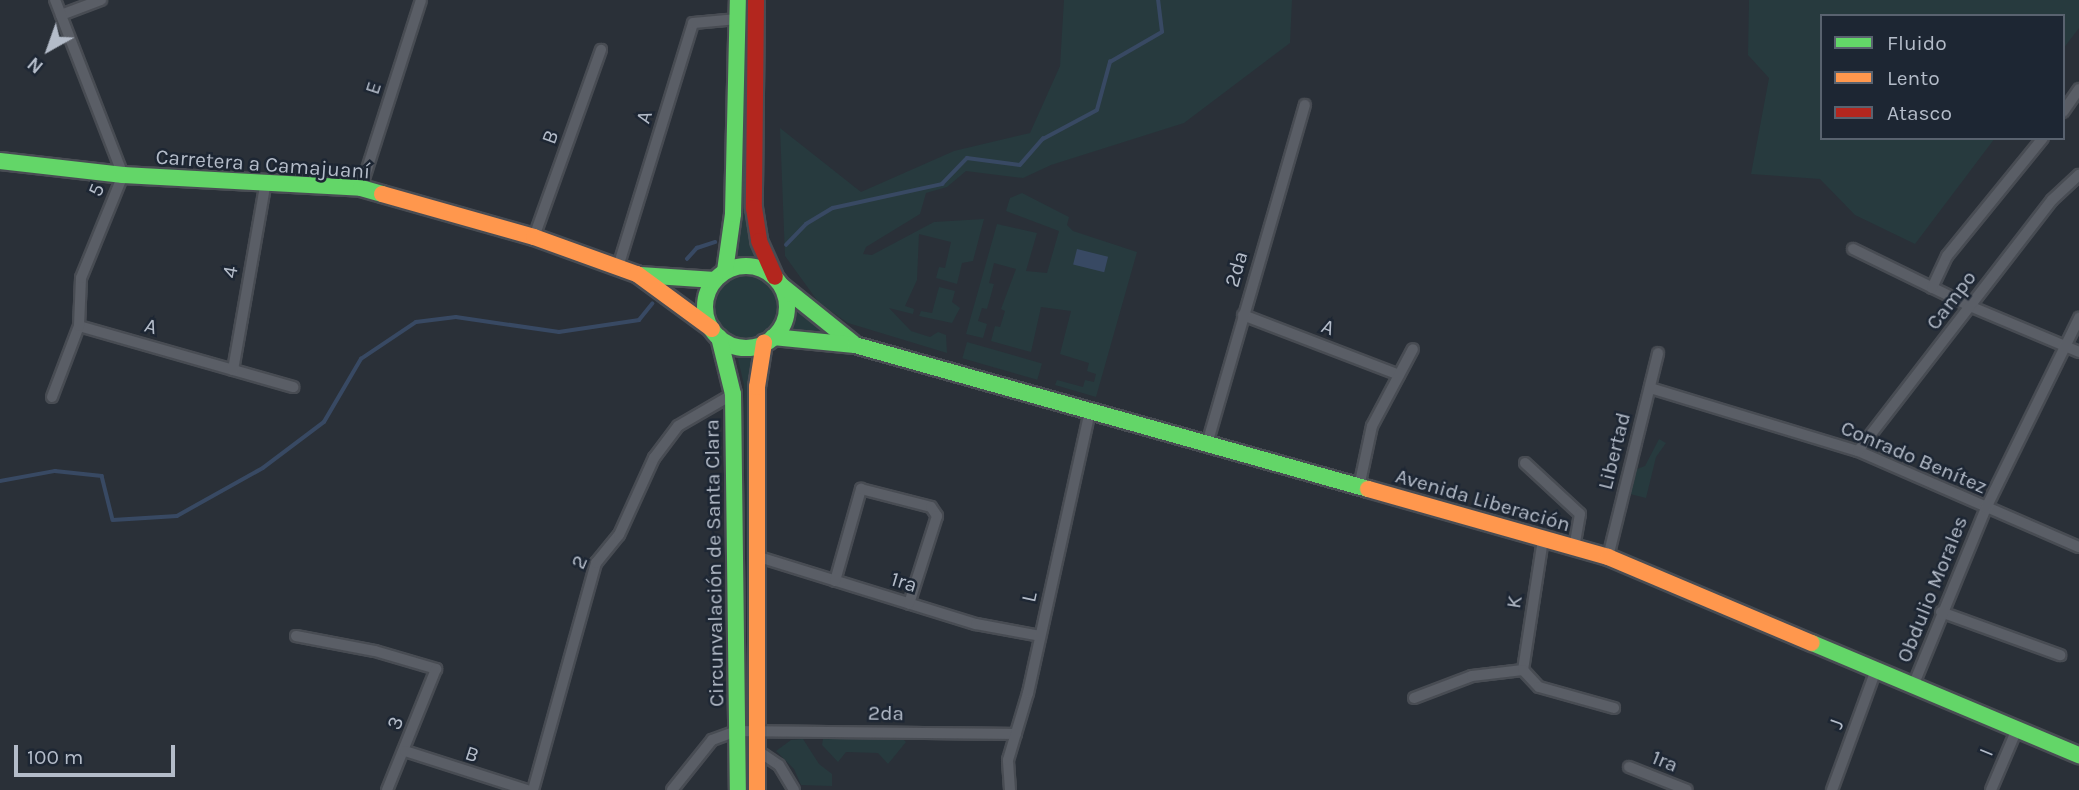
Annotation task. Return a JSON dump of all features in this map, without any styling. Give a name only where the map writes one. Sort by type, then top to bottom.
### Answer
[{"type":"main road","points":[[738,0],[733,214],[720,276],[705,304],[715,333],[740,347],[769,340],[786,313],[778,282],[759,241],[754,208],[756,0]]},
{"type":"main road","name":"Carretera a Camajuaní","points":[[0,161],[122,175],[361,188],[534,237],[637,274],[693,311],[715,333]]},
{"type":"main road","points":[[720,276],[751,266],[778,282]]},
{"type":"main road","name":"Carretera a Camajuaní","points":[[637,274],[720,276]]},
{"type":"main road","name":"Avenida Liberación","points":[[778,282],[855,345]]},
{"type":"main road","name":"Circunvalación de Santa Clara","points":[[715,333],[733,394],[738,790]]},
{"type":"main road","name":"Avenida Liberación","points":[[769,340],[855,345],[1608,557],[2079,755]]},
{"type":"main road","name":"Circunvalación de Santa Clara","points":[[757,790],[757,387],[769,340]]},
{"type":"street","name":"5","points":[[52,397],[79,326],[81,278],[122,175],[55,0]]},
{"type":"street","points":[[61,15],[101,0]]},
{"type":"street","name":"E","points":[[361,188],[421,0]]},
{"type":"street","name":"A","points":[[618,267],[693,23],[738,19]]},
{"type":"street","name":"B","points":[[534,237],[601,50]]},
{"type":"street","points":[[2065,109],[2079,89]]},
{"type":"street","name":"2da","points":[[1207,444],[1305,105]]},
{"type":"street","points":[[1931,288],[1947,256],[2041,140]]},
{"type":"street","name":"Campo","points":[[1858,451],[1972,307],[2052,200],[2079,175]]},
{"type":"street","name":"4","points":[[233,370],[266,181]]},
{"type":"street","points":[[1853,249],[1972,307],[2079,352]]},
{"type":"street","name":"A","points":[[1243,316],[1399,375]]},
{"type":"street","name":"Obdulio Morales","points":[[1913,685],[1986,508],[2079,318]]},
{"type":"street","name":"A","points":[[79,326],[293,387]]},
{"type":"street","points":[[1359,487],[1372,426],[1413,349]]},
{"type":"street","name":"Libertad","points":[[1608,557],[1658,354]]},
{"type":"street","name":"Conrado Benítez","points":[[1650,388],[1858,451],[1986,508],[2078,545]]},
{"type":"street","name":"2","points":[[533,790],[596,563],[619,535],[649,468],[678,426],[733,394]]},
{"type":"street","name":"L","points":[[1010,790],[1008,760],[1040,636],[1090,411]]},
{"type":"street","points":[[1525,463],[1580,514],[1574,548]]},
{"type":"street","points":[[835,581],[861,489],[932,507],[937,516],[909,604]]},
{"type":"street","name":"K","points":[[1523,670],[1543,539]]},
{"type":"street","name":"1ra","points":[[759,557],[976,624],[1040,636]]},
{"type":"street","points":[[1941,612],[2060,655]]},
{"type":"street","name":"3","points":[[296,636],[375,651],[436,669],[387,790]]},
{"type":"street","points":[[1414,698],[1472,676],[1523,670],[1539,687],[1614,708]]},
{"type":"street","name":"J","points":[[1832,790],[1876,670]]},
{"type":"street","name":"I","points":[[1991,790],[2017,729]]},
{"type":"street","points":[[672,790],[712,740],[737,731]]},
{"type":"street","name":"2da","points":[[737,731],[1016,734]]},
{"type":"street","points":[[755,749],[779,765],[794,790]]},
{"type":"street","name":"B","points":[[405,751],[527,790]]},
{"type":"street","name":"1ra","points":[[1629,767],[1687,790]]},
{"type":"green space","points":[[1064,0],[1292,0],[1290,43],[1184,123],[1051,165],[1023,178],[966,171],[947,187],[926,193],[920,214],[866,247],[863,254],[872,255],[934,222],[984,219],[973,261],[962,263],[957,284],[936,278],[939,267],[945,268],[951,242],[919,234],[917,280],[905,306],[914,309],[913,314],[889,308],[911,331],[930,337],[938,332],[946,335],[947,353],[848,323],[819,303],[785,256],[780,128],[861,192],[954,151],[1030,133],[1060,66]]},
{"type":"green space","points":[[1749,0],[2079,0],[2079,28],[2065,46],[2065,14],[1820,14],[1820,140],[1993,140],[1915,244],[1855,215],[1820,179],[1751,174],[1769,78],[1748,55]]},
{"type":"green space","points":[[745,82],[757,259],[737,258]]},
{"type":"green space","points":[[1022,193],[1069,217],[1067,225],[1073,231],[1137,252],[1096,397],[1055,385],[1057,380],[1083,387],[1085,380],[1094,382],[1096,374],[1087,371],[1089,363],[1060,354],[1071,311],[1041,307],[1031,352],[991,341],[995,326],[1000,327],[1005,311],[1001,309],[1016,269],[994,263],[989,283],[994,284],[987,309],[982,308],[978,321],[987,324],[983,338],[966,334],[997,224],[1037,233],[1026,271],[1047,273],[1059,231],[1006,211],[1010,198]]},
{"type":"green space","points":[[740,274],[752,274],[764,279],[774,289],[779,307],[777,320],[764,335],[752,340],[740,340],[728,335],[718,325],[713,313],[713,301],[718,289],[728,279]]},
{"type":"green space","points":[[939,287],[955,291],[952,302],[960,308],[952,323],[919,316],[921,311],[932,313]]},
{"type":"green space","points":[[796,309],[838,339],[788,335]]},
{"type":"green space","points":[[967,342],[1042,363],[1037,380],[962,358]]},
{"type":"green space","points":[[737,355],[757,356],[748,710],[744,385]]},
{"type":"green space","points":[[1659,439],[1666,443],[1656,457],[1646,498],[1630,494],[1637,469],[1645,466]]},
{"type":"green space","points":[[803,739],[819,764],[832,774],[832,786],[801,785],[794,769],[776,751],[791,740]]},
{"type":"green space","points":[[823,739],[903,739],[906,742],[888,764],[878,753],[846,752],[838,762],[822,745]]},
{"type":"water","points":[[1077,249],[1108,257],[1104,272],[1073,265]]},
{"type":"waterway","points":[[786,245],[806,224],[833,208],[942,184],[967,158],[1020,165],[1043,139],[1097,110],[1110,62],[1162,32],[1158,0]]},
{"type":"waterway","points":[[687,259],[697,248],[715,242]]},
{"type":"waterway","points":[[0,481],[55,471],[102,476],[113,520],[177,516],[263,468],[324,422],[361,359],[416,322],[456,317],[559,332],[639,320],[652,304]]},
{"type":"traffic: fast","points":[[725,271],[733,214],[738,0]]},
{"type":"traffic: fast","points":[[0,161],[123,175],[361,188],[382,194]]},
{"type":"traffic: fast","points":[[746,266],[762,269],[775,278],[784,291],[787,307],[784,323],[775,336],[762,345],[746,348],[730,345],[717,336],[708,323],[705,307],[708,291],[717,278],[730,269],[746,266]]},
{"type":"traffic: fast","points":[[640,275],[715,280]]},
{"type":"traffic: fast","points":[[782,286],[853,343]]},
{"type":"traffic: fast","points":[[719,337],[733,394],[738,790]]},
{"type":"traffic: fast","points":[[773,337],[855,345],[1368,489]]},
{"type":"traffic: fast","points":[[1812,643],[2079,755]]},
{"type":"traffic: slow","points":[[382,194],[534,237],[637,274],[712,329]]},
{"type":"traffic: slow","points":[[757,790],[757,387],[764,343]]},
{"type":"traffic: slow","points":[[1368,489],[1608,557],[1812,643]]},
{"type":"traffic: jam","points":[[756,0],[754,208],[759,241],[775,277]]}]
